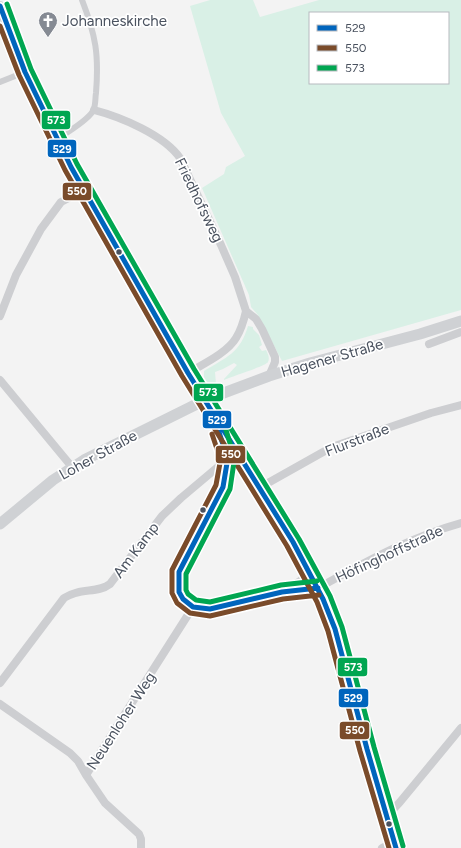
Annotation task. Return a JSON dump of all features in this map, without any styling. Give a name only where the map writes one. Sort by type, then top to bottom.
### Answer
[{"type":"main road","name":"Hagener Straße","points":[[205,400],[269,376],[310,363],[427,332],[461,321]]},
{"type":"main road","points":[[205,400],[298,551],[318,588],[331,618],[396,845]]},
{"type":"main road","name":"Loher Straße","points":[[0,524],[72,467],[102,450],[205,400]]},
{"type":"main road","points":[[216,420],[226,454],[227,463],[223,487],[180,572],[179,592],[183,599],[193,607],[210,609],[282,592],[318,588]]},
{"type":"main road","points":[[227,463],[244,462]]},
{"type":"main road","points":[[282,592],[303,582],[306,577],[307,569]]},
{"type":"street","points":[[57,139],[88,117],[94,110],[98,74],[97,49],[95,36],[82,0]]},
{"type":"street","points":[[0,6],[25,72],[57,139],[84,190],[205,400]]},
{"type":"street","points":[[0,82],[25,72]]},
{"type":"street","name":"Friedhofsweg","points":[[94,110],[124,120],[151,133],[175,152],[180,158],[235,277],[246,311],[256,319],[275,357],[275,362],[269,376]]},
{"type":"street","points":[[0,316],[16,275],[41,229],[61,202],[84,190]]},
{"type":"street","points":[[188,372],[205,363],[232,343],[242,326],[246,311]]},
{"type":"street","points":[[429,344],[461,332]]},
{"type":"street","points":[[0,380],[72,467]]},
{"type":"street","name":"Flurstraße","points":[[259,488],[332,447],[431,413],[461,405]]},
{"type":"street","name":"Am Kamp","points":[[0,683],[64,598],[79,591],[106,588],[162,516],[219,466],[227,463]]},
{"type":"street","name":"Höfinghoffstraße","points":[[318,588],[370,559],[405,543],[443,528],[461,523]]},
{"type":"street","name":"Neuenloher Weg","points":[[141,848],[141,839],[138,834],[105,802],[86,775],[193,607]]},
{"type":"street","points":[[0,704],[70,753],[78,761],[86,775]]},
{"type":"street","points":[[387,816],[461,728]]},
{"type":"street","points":[[382,848],[396,845]]},
{"type":"green space","points":[[210,0],[253,0],[260,17],[319,0],[461,0],[461,310],[282,361],[258,315],[251,307],[249,295],[202,188],[224,174],[226,167],[245,156],[221,113],[190,6]]},
{"type":"green space","points":[[248,326],[253,327],[259,335],[262,345],[259,347],[262,351],[266,350],[269,358],[268,362],[224,380],[237,365],[234,363],[215,372],[216,384],[207,382],[204,377],[204,371],[226,358],[237,348],[245,335]]},
{"type":"transit line","name":"573","points":[[7,4],[31,69],[77,164],[194,369],[299,539],[330,596],[342,627],[374,747],[403,846]]},
{"type":"transit line","name":"529","points":[[0,6],[25,72],[71,167],[188,373],[293,542],[323,599],[335,629],[367,749],[396,848]]},
{"type":"transit line","name":"550","points":[[0,26],[19,75],[65,170],[182,376],[287,546],[317,602],[328,631],[360,751],[389,848]]},
{"type":"transit line","name":"573","points":[[226,430],[233,453],[234,462],[230,489],[186,574],[186,590],[188,594],[196,600],[210,602],[281,585],[317,581]]},
{"type":"transit line","name":"529","points":[[219,432],[226,454],[227,463],[223,487],[179,572],[179,592],[183,599],[193,607],[210,609],[282,592],[318,588]]},
{"type":"transit line","name":"550","points":[[212,434],[220,463],[216,485],[172,570],[172,593],[177,603],[190,613],[210,616],[283,599],[319,595]]},
{"type":"place","name":"Johanneskirche","points":[[48,38]]}]
